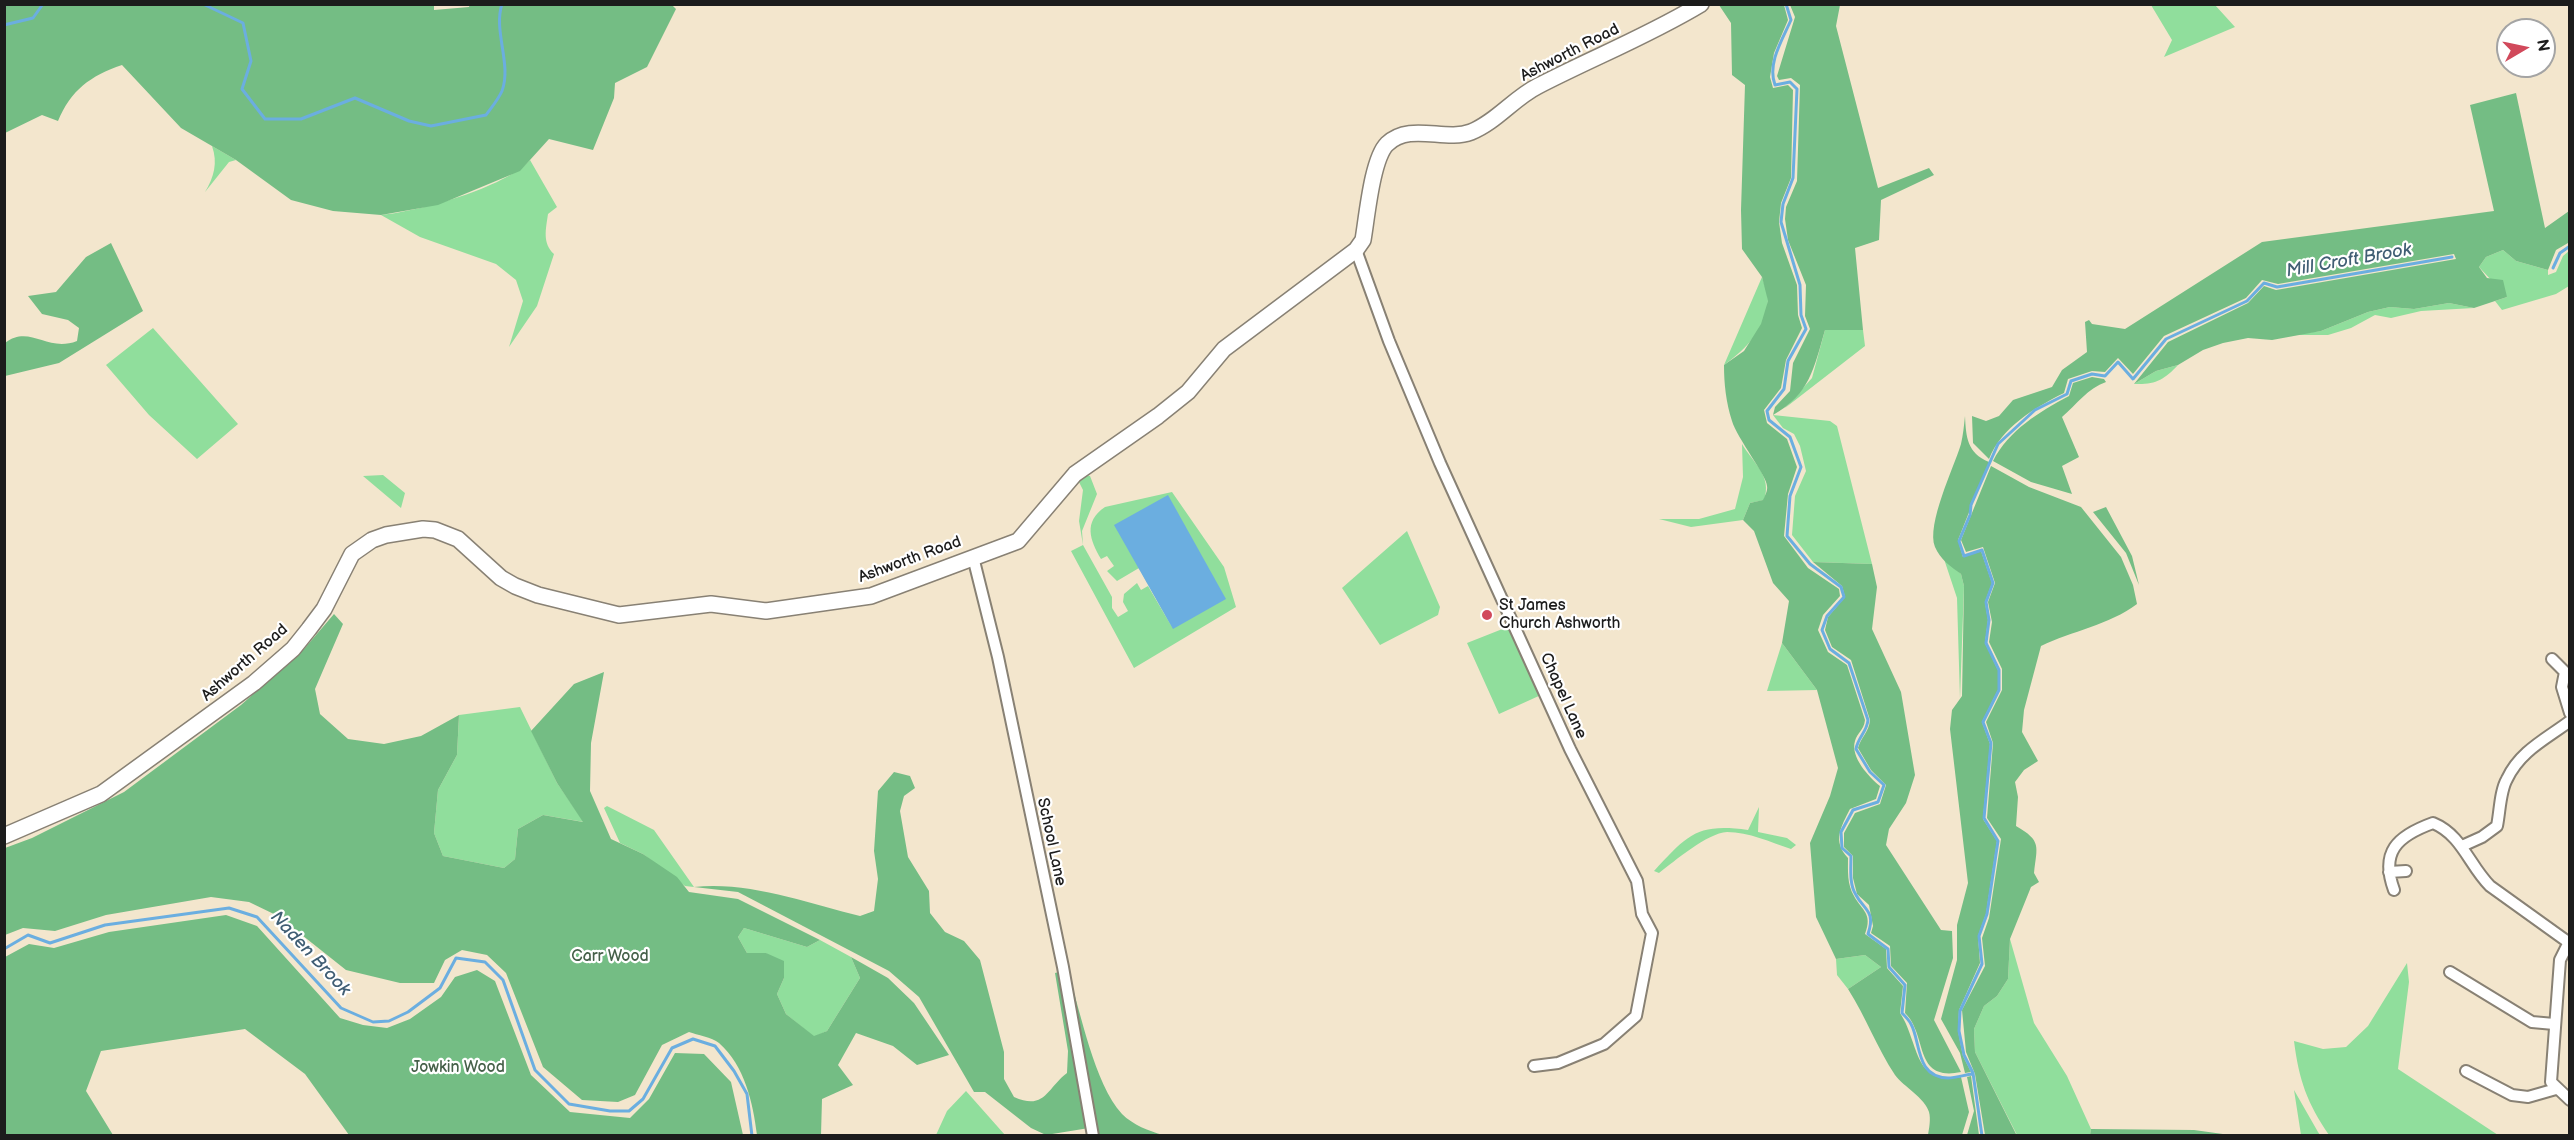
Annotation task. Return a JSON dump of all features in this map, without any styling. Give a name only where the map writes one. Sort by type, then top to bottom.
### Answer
[{"type":"street","name":"Ashworth Road","points":[[4,836],[101,794],[254,682],[293,649],[309,629],[324,609],[352,554],[372,540],[386,535],[423,529],[435,530],[458,539],[501,578],[515,586],[538,595],[620,615],[711,604],[766,611],[871,596],[1018,541],[1075,474],[1158,416],[1188,392],[1224,349],[1356,250],[1363,240],[1381,154],[1391,141],[1408,135],[1470,132],[1536,87],[1609,54],[1701,4]]},
{"type":"street","name":"Chapel Lane","points":[[1356,250],[1389,341],[1440,463],[1570,749],[1637,881],[1642,914],[1652,933],[1636,1016],[1604,1044],[1558,1063],[1534,1066]]},
{"type":"street","name":"School Lane","points":[[973,557],[995,647],[1063,967],[1093,1136]]},
{"type":"street","points":[[2552,658],[2567,670],[2562,687],[2570,713]]},
{"type":"street","points":[[2462,846],[2481,837],[2497,825],[2505,780],[2519,760],[2542,739],[2570,721]]},
{"type":"street","points":[[2394,890],[2388,859],[2395,845],[2419,828],[2433,823],[2447,829],[2462,846],[2480,876],[2490,886],[2569,941],[2560,960],[2551,1082],[2570,1100]]},
{"type":"street","points":[[2389,872],[2406,871]]},
{"type":"street","points":[[2458,973],[2532,1022],[2554,1024]]},
{"type":"street","points":[[2486,1081],[2492,1070]]},
{"type":"street","points":[[2466,1071],[2512,1095],[2528,1097],[2556,1089]]},
{"type":"green space","points":[[470,4],[671,4],[676,9],[647,67],[615,83],[614,98],[593,150],[549,139],[520,171],[438,205],[381,215],[333,211],[291,200],[236,160],[181,128],[122,65],[100,74],[83,86],[69,101],[58,121],[42,115],[5,133],[5,5],[434,5],[434,10],[469,7]]},
{"type":"green space","points":[[1719,5],[1784,5],[1788,20],[1774,53],[1770,77],[1773,88],[1788,85],[1793,90],[1791,178],[1781,203],[1779,222],[1782,243],[1797,285],[1798,315],[1802,328],[1786,360],[1781,388],[1764,410],[1767,423],[1787,439],[1797,467],[1788,494],[1784,536],[1808,568],[1839,589],[1840,596],[1823,615],[1818,630],[1828,652],[1847,665],[1865,720],[1855,741],[1855,754],[1866,772],[1880,786],[1876,799],[1850,809],[1841,828],[1839,840],[1848,858],[1850,887],[1866,913],[1868,921],[1865,934],[1886,949],[1887,968],[1903,986],[1900,1013],[1920,1059],[1926,1069],[1934,1075],[1945,1078],[1961,1077],[1969,1112],[1962,1135],[1928,1135],[1930,1118],[1927,1107],[1895,1075],[1848,989],[1881,967],[1865,955],[1836,959],[1816,917],[1810,843],[1830,796],[1838,768],[1817,690],[1782,643],[1789,601],[1773,583],[1754,531],[1743,520],[1750,503],[1763,500],[1767,488],[1766,481],[1732,421],[1724,379],[1724,365],[1744,351],[1761,324],[1768,301],[1762,277],[1742,249],[1745,85],[1732,75],[1731,23]]},
{"type":"green space","points":[[1790,5],[1840,5],[1836,26],[1878,188],[1929,168],[1934,175],[1881,200],[1879,240],[1855,248],[1863,330],[1825,330],[1809,379],[1803,389],[1785,407],[1773,415],[1775,407],[1790,391],[1793,363],[1810,329],[1805,316],[1806,285],[1788,240],[1785,219],[1786,207],[1797,181],[1800,85],[1791,78],[1779,80],[1777,76],[1795,17]]},
{"type":"green space","points":[[2151,5],[2215,5],[2235,27],[2164,57],[2172,40]]},
{"type":"green space","points":[[2516,93],[2545,228],[2569,211],[2568,243],[2556,250],[2548,270],[2516,261],[2503,250],[2486,257],[2479,267],[2487,278],[2503,280],[2507,297],[2474,308],[2449,303],[2414,309],[2390,307],[2368,312],[2321,331],[2272,340],[2248,338],[2223,343],[2203,350],[2178,365],[2156,371],[2134,384],[2168,342],[2248,303],[2264,286],[2276,290],[2456,259],[2454,254],[2278,284],[2262,280],[2246,298],[2164,336],[2133,374],[2118,358],[2105,372],[2092,371],[2068,379],[2064,393],[2041,405],[2020,420],[2002,437],[1989,459],[1973,443],[1972,416],[1986,421],[1999,416],[2013,400],[2052,387],[2062,370],[2087,352],[2085,322],[2089,320],[2092,324],[2125,329],[2262,242],[2494,211],[2470,105]]},
{"type":"green space","points":[[212,146],[236,160],[229,162],[205,192],[214,170],[215,158]]},
{"type":"green space","points":[[530,160],[557,207],[548,214],[546,230],[546,240],[554,254],[537,306],[509,347],[523,301],[516,280],[496,264],[420,237],[381,215],[417,209],[482,189],[518,170]]},
{"type":"green space","points":[[111,243],[143,311],[59,363],[5,376],[5,343],[14,338],[31,337],[57,344],[77,341],[79,328],[68,320],[42,314],[28,296],[56,292],[86,257]]},
{"type":"green space","points":[[2503,250],[2516,261],[2548,270],[2548,275],[2556,272],[2563,256],[2569,251],[2569,286],[2556,294],[2502,310],[2495,301],[2507,297],[2479,267],[2486,257]]},
{"type":"green space","points":[[1762,277],[1768,300],[1764,320],[1747,345],[1724,365]]},
{"type":"green space","points":[[2449,303],[2474,308],[2421,311],[2391,318],[2375,315],[2351,328],[2328,335],[2288,335],[2321,331],[2368,312],[2390,307],[2414,309]]},
{"type":"green space","points":[[153,328],[238,424],[197,459],[149,415],[106,365]]},
{"type":"green space","points":[[1825,330],[1863,330],[1865,346],[1785,408],[1812,378]]},
{"type":"green space","points":[[2178,365],[2159,380],[2148,384],[2134,384],[2156,371]]},
{"type":"green space","points":[[2092,377],[2104,379],[2106,382],[2088,392],[2062,417],[2079,457],[2062,466],[2072,494],[2031,482],[1993,461],[2016,431],[2069,396],[2073,383]]},
{"type":"green space","points":[[1773,415],[1830,421],[1837,426],[1872,564],[1813,562],[1792,535],[1795,496],[1806,471],[1800,446],[1794,434],[1783,428]]},
{"type":"green space","points":[[1965,416],[1967,437],[1972,449],[1989,462],[1958,540],[1963,557],[1981,551],[1992,583],[1985,602],[1988,620],[1985,643],[1998,670],[1998,690],[1982,722],[1990,744],[1983,819],[1997,841],[1986,914],[1978,936],[1980,963],[1959,1010],[1958,1031],[1963,1056],[1971,1072],[1965,1073],[1960,1053],[1941,1019],[1957,960],[1957,925],[1968,883],[1950,729],[1952,710],[1962,696],[1964,586],[1961,574],[1937,551],[1933,537],[1937,511],[1961,444]]},
{"type":"green space","points":[[1742,444],[1760,470],[1766,484],[1764,500],[1750,503],[1743,520],[1691,527],[1659,519],[1699,519],[1735,509],[1743,477]]},
{"type":"green space","points":[[1991,466],[2029,487],[2081,507],[2121,557],[2133,585],[2137,604],[2102,623],[2041,646],[2024,710],[2022,732],[2038,761],[2024,770],[2015,782],[2018,797],[2016,826],[2034,840],[2036,856],[2034,873],[2039,882],[2031,887],[2010,939],[2008,979],[1997,996],[1984,1006],[1974,1029],[1975,1052],[2017,1136],[1985,1135],[1975,1074],[1966,1052],[1962,1010],[1985,966],[1982,938],[1989,918],[2001,839],[1987,818],[1993,743],[1986,722],[2002,690],[2002,669],[1989,642],[1992,622],[1988,602],[1995,583],[1983,547],[1966,552],[1961,540]]},
{"type":"green space","points":[[383,475],[405,493],[401,508],[363,476]]},
{"type":"green space","points":[[1085,475],[1090,476],[1097,494],[1082,531],[1083,545],[1079,521],[1083,490],[1078,480]]},
{"type":"green space","points":[[1172,492],[1224,567],[1236,607],[1134,668],[1071,551],[1083,545],[1112,597],[1112,608],[1118,617],[1128,611],[1123,602],[1124,594],[1137,583],[1141,590],[1148,586],[1173,629],[1139,568],[1117,581],[1107,571],[1114,566],[1107,556],[1101,559],[1091,532],[1094,519],[1105,507]]},
{"type":"green space","points":[[2106,507],[2132,556],[2139,585],[2126,553],[2093,512]]},
{"type":"green space","points":[[1407,531],[1440,607],[1438,615],[1380,645],[1342,588]]},
{"type":"green space","points":[[1944,559],[1961,574],[1964,586],[1960,699],[1957,598]]},
{"type":"green space","points":[[1813,562],[1872,564],[1877,587],[1872,629],[1901,692],[1915,775],[1906,803],[1889,829],[1886,845],[1941,930],[1952,931],[1953,958],[1934,1020],[1961,1072],[1946,1073],[1935,1070],[1928,1064],[1917,1033],[1905,1013],[1907,983],[1891,966],[1890,946],[1871,933],[1873,926],[1869,905],[1857,894],[1853,878],[1853,856],[1844,847],[1844,833],[1855,813],[1880,804],[1886,785],[1871,770],[1858,748],[1870,720],[1851,660],[1832,647],[1825,630],[1828,617],[1845,597],[1842,586]]},
{"type":"green space","name":"Carr Wood","points":[[334,614],[343,624],[315,689],[320,714],[348,739],[384,744],[421,736],[459,715],[457,755],[438,790],[434,833],[443,856],[504,868],[515,859],[518,829],[543,815],[583,822],[557,783],[531,731],[574,684],[604,672],[591,743],[590,791],[611,839],[643,854],[677,877],[689,892],[738,899],[820,940],[807,947],[744,928],[738,937],[747,953],[766,953],[784,961],[784,978],[777,994],[786,1014],[814,1036],[827,1031],[860,978],[851,957],[888,978],[914,1003],[949,1055],[917,1065],[893,1046],[856,1033],[838,1065],[853,1085],[822,1099],[821,1135],[757,1135],[746,1086],[728,1052],[716,1041],[689,1032],[662,1045],[635,1095],[618,1102],[582,1100],[543,1067],[506,973],[487,955],[462,950],[445,960],[434,983],[400,983],[346,970],[278,916],[249,902],[211,897],[106,915],[55,931],[23,928],[5,935],[5,848],[32,838],[124,792],[241,705],[304,649]]},
{"type":"green space","points":[[1510,626],[1541,695],[1499,714],[1467,643]]},
{"type":"green space","points":[[1782,643],[1817,690],[1767,691]]},
{"type":"green space","points":[[520,707],[557,783],[584,822],[543,815],[518,829],[515,859],[504,868],[443,856],[434,833],[438,790],[457,755],[459,715]]},
{"type":"green space","points":[[894,772],[910,776],[915,788],[904,796],[900,811],[908,857],[929,891],[930,913],[945,932],[964,941],[980,960],[1004,1052],[1004,1079],[1014,1097],[1024,1101],[1033,1101],[1045,1096],[1067,1073],[1068,1051],[1055,973],[1059,972],[1089,1128],[1046,1135],[1031,1128],[985,1092],[974,1092],[919,997],[889,971],[738,892],[694,887],[736,887],[757,890],[860,916],[874,911],[878,879],[874,851],[878,791]]},
{"type":"green space","points":[[607,806],[654,830],[694,887],[685,886],[643,854],[620,843],[604,808]]},
{"type":"green space","points":[[1759,807],[1758,832],[1787,838],[1796,845],[1791,849],[1751,836],[1727,832],[1701,842],[1659,873],[1654,871],[1676,848],[1694,834],[1716,828],[1748,830]]},
{"type":"green space","name":"Jowkin Wood","points":[[226,915],[257,926],[340,1018],[363,1025],[387,1028],[410,1019],[441,997],[455,977],[477,970],[495,981],[531,1075],[570,1112],[630,1118],[649,1099],[675,1053],[704,1054],[731,1082],[743,1135],[349,1135],[305,1074],[245,1029],[101,1051],[86,1091],[113,1135],[5,1135],[5,957],[29,944],[54,948],[109,932]]},
{"type":"green space","points":[[744,928],[807,947],[820,940],[851,957],[860,978],[827,1031],[814,1037],[786,1014],[777,994],[784,978],[766,953],[747,953],[738,937]]},
{"type":"green space","points":[[2010,939],[2034,1023],[2067,1076],[2091,1129],[2090,1135],[2017,1135],[1975,1052],[1974,1029],[1984,1006],[1997,996],[2008,979]]},
{"type":"green space","points":[[1865,955],[1881,967],[1848,989],[1837,975],[1836,959]]},
{"type":"green space","points":[[2407,963],[2409,982],[2398,1069],[2498,1135],[2329,1135],[2315,1112],[2301,1079],[2294,1041],[2323,1049],[2346,1047],[2368,1026]]},
{"type":"green space","points":[[1068,972],[1096,1066],[1112,1101],[1131,1121],[1163,1135],[1098,1135]]},
{"type":"green space","points":[[1971,1076],[1979,1135],[1967,1135],[1974,1111],[1967,1077]]},
{"type":"green space","points":[[2294,1090],[2318,1132],[2320,1135],[2301,1135]]},
{"type":"green space","points":[[966,1091],[1005,1135],[936,1135],[947,1111]]},
{"type":"green space","points":[[2091,1129],[2194,1130],[2230,1135],[2090,1135]]},
{"type":"water","points":[[1168,495],[1226,599],[1173,629],[1114,525]]},
{"type":"waterway","points":[[4,25],[33,18],[43,4]]},
{"type":"waterway","points":[[203,4],[243,23],[251,61],[242,89],[265,119],[301,119],[355,98],[409,121],[431,126],[486,115],[499,98],[505,81],[500,25],[502,4]]},
{"type":"waterway","points":[[1786,4],[1791,20],[1774,60],[1773,77],[1775,85],[1790,82],[1797,89],[1793,178],[1783,204],[1781,222],[1800,285],[1801,315],[1806,329],[1788,361],[1784,389],[1767,411],[1769,420],[1790,437],[1801,467],[1790,496],[1787,536],[1810,564],[1841,587],[1844,597],[1827,616],[1822,630],[1830,649],[1849,663],[1868,720],[1856,749],[1870,772],[1884,785],[1878,802],[1853,810],[1841,832],[1842,848],[1851,856],[1852,886],[1870,916],[1868,934],[1888,949],[1889,967],[1905,985],[1902,1013],[1914,1031],[1924,1065],[1937,1076],[1951,1078],[1972,1074]]},
{"type":"waterway","points":[[2553,268],[2560,253],[2570,246]]},
{"type":"waterway","name":"Mill Croft Brook","points":[[1982,1136],[1973,1073],[1964,1055],[1959,1031],[1960,1011],[1982,964],[1979,936],[1987,914],[1998,841],[1984,818],[1991,743],[1983,722],[1999,690],[1999,670],[1986,643],[1989,620],[1986,602],[1993,583],[1982,550],[1964,556],[1959,541],[1970,515],[1971,505],[1998,444],[2035,410],[2067,394],[2071,381],[2092,374],[2105,376],[2118,362],[2133,379],[2166,339],[2247,301],[2264,283],[2277,287],[2452,257]]},
{"type":"waterway","name":"Naden Brook","points":[[4,949],[28,935],[50,943],[105,925],[229,908],[257,917],[341,1008],[373,1022],[389,1021],[408,1012],[440,988],[456,958],[485,962],[503,980],[535,1070],[569,1104],[610,1111],[629,1111],[643,1099],[672,1048],[693,1039],[715,1046],[734,1071],[747,1094],[752,1136]]},
{"type":"place","name":"St James Church Ashworth","points":[[1487,615]]}]
